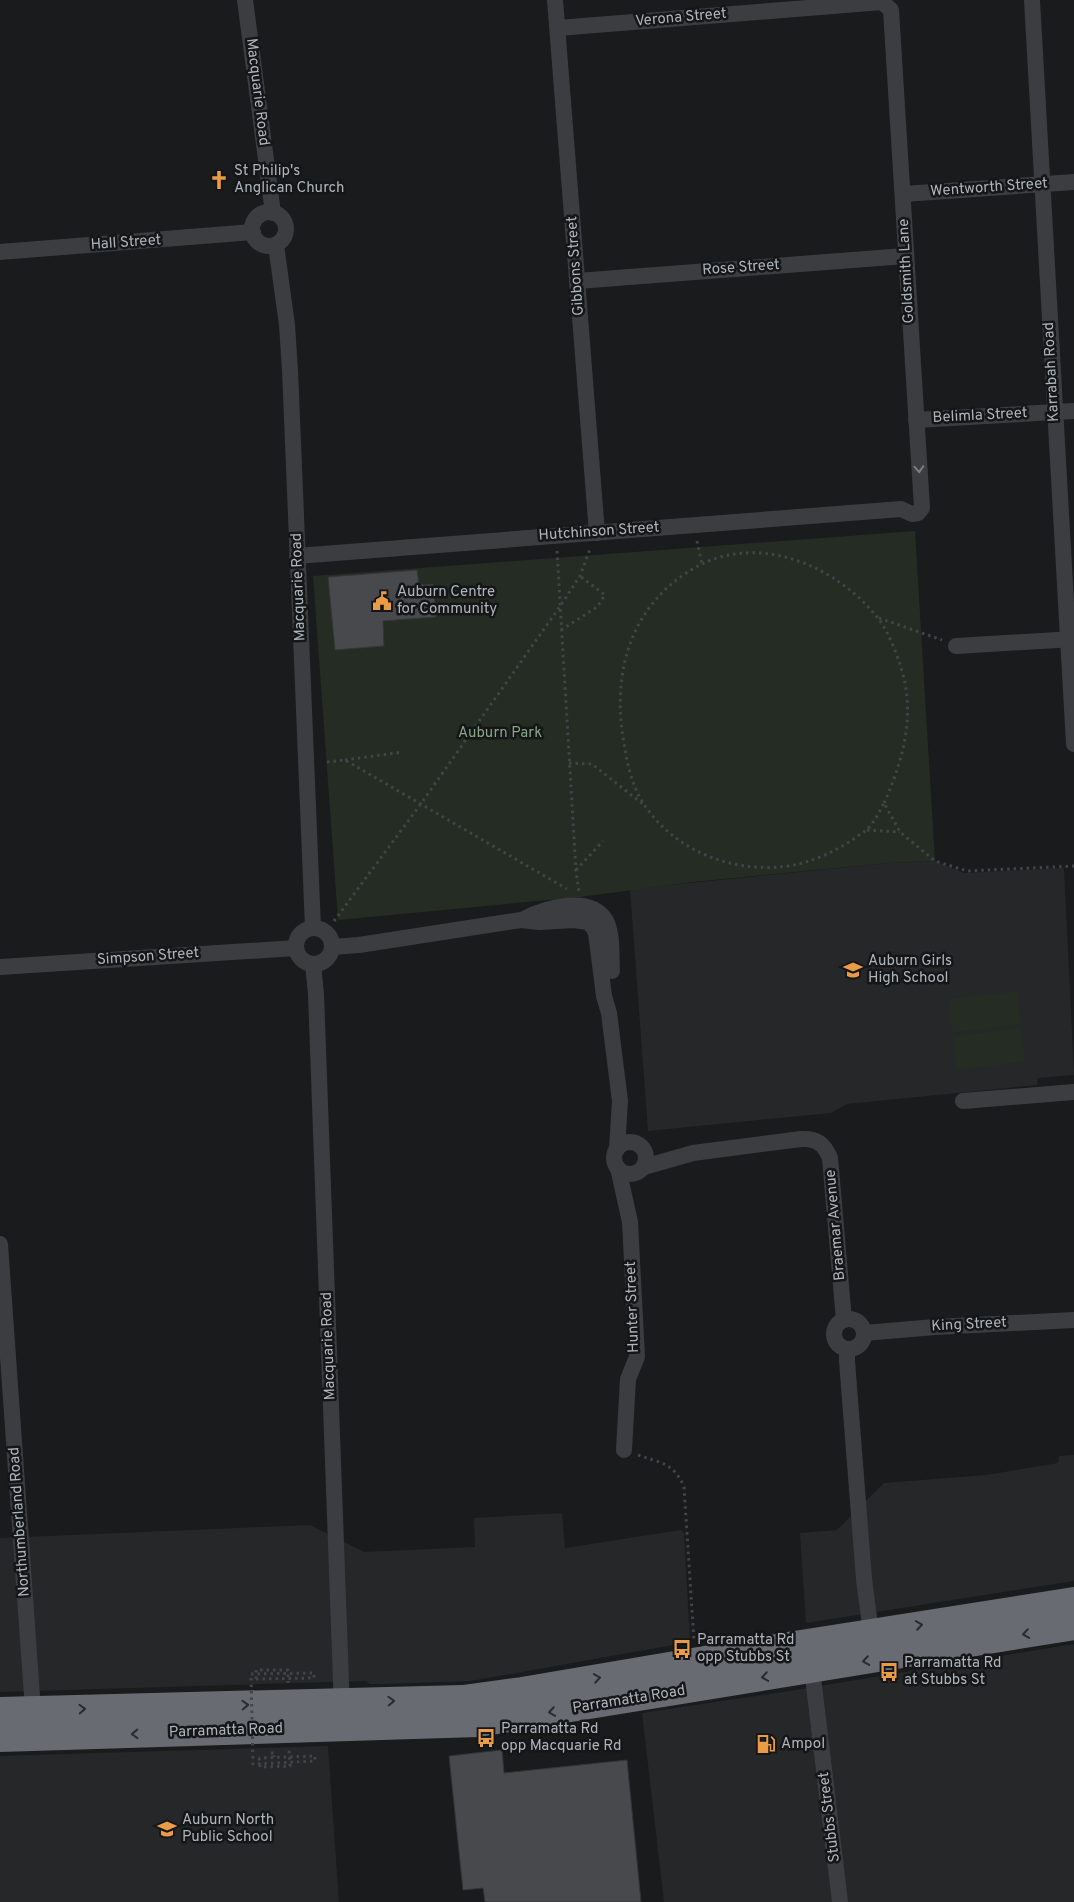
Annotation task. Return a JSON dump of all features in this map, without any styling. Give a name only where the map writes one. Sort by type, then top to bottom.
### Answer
[{"type":"highway","name":"Parramatta Road","points":[[0,1738],[342,1715],[496,1695],[809,1642],[1074,1601]]},
{"type":"highway","name":"Parramatta Road","points":[[0,1711],[342,1715],[478,1724],[1074,1626]]},
{"type":"street","name":"Macquarie Road","points":[[245,0],[273,213]]},
{"type":"street","name":"Gibbons Street","points":[[556,0],[597,532]]},
{"type":"street","name":"Karrabah Road","points":[[1032,0],[1054,412],[1071,639],[1074,744]]},
{"type":"street","name":"Verona Street","points":[[558,28],[882,2],[891,10]]},
{"type":"street","name":"Goldsmith Lane","points":[[891,10],[904,194],[905,256],[922,508],[918,513],[912,514],[901,509]]},
{"type":"street","name":"Wentworth Street","points":[[904,194],[1074,182]]},
{"type":"street","points":[[267,213],[273,213],[282,218],[286,228],[284,238],[276,245],[271,246],[257,241],[253,232],[253,227],[258,217],[267,213]]},
{"type":"street","name":"Hall Street","points":[[0,252],[253,232]]},
{"type":"street","name":"Macquarie Road","points":[[276,245],[287,325],[290,370],[313,928]]},
{"type":"street","name":"Rose Street","points":[[577,281],[905,256]]},
{"type":"street","name":"Belimla Street","points":[[916,420],[1074,411]]},
{"type":"street","name":"Hutchinson Street","points":[[297,556],[901,509]]},
{"type":"street","points":[[956,646],[1071,639]]},
{"type":"street","points":[[521,920],[540,911],[580,901],[595,909],[606,922],[609,930],[613,997],[609,1012]]},
{"type":"street","points":[[332,947],[359,945],[521,920],[539,922],[574,920],[588,922],[596,934],[604,996],[609,1012],[620,1101],[617,1149],[614,1159],[618,1168],[627,1173],[640,1170],[646,1157],[620,1101]]},
{"type":"street","points":[[313,928],[325,932],[332,947],[328,958],[319,964],[303,961],[296,948],[299,936],[313,928]]},
{"type":"street","name":"Simpson Street","points":[[0,967],[296,948]]},
{"type":"street","name":"Macquarie Road","points":[[313,964],[316,994],[342,1715]]},
{"type":"street","points":[[964,1101],[1074,1092]]},
{"type":"street","name":"Braemar Avenue","points":[[640,1170],[694,1153],[811,1138],[823,1146],[830,1158],[844,1320]]},
{"type":"street","points":[[617,1149],[625,1142],[639,1145]]},
{"type":"street","name":"Braemar Avenue","points":[[639,1145],[694,1153]]},
{"type":"street","name":"Hunter Street","points":[[618,1168],[630,1222],[637,1356],[628,1380],[624,1450]]},
{"type":"street","name":"Hunter Street","points":[[630,1222],[640,1170]]},
{"type":"street","name":"Northumberland Road","points":[[0,1244],[33,1710]]},
{"type":"street","points":[[844,1320],[858,1322],[864,1329],[860,1346],[852,1350],[839,1346],[834,1338],[835,1329],[844,1320]]},
{"type":"street","name":"King Street","points":[[864,1333],[936,1326],[1074,1320]]},
{"type":"street","points":[[847,1349],[864,1579],[871,1633]]},
{"type":"street","name":"Stubbs Street","points":[[809,1642],[840,1902]]},
{"type":"path","points":[[695,525],[702,565]]},
{"type":"path","points":[[334,921],[420,805],[562,605],[580,576],[597,532]]},
{"type":"path","points":[[556,536],[562,605],[561,630],[576,871],[603,841]]},
{"type":"path","points":[[569,763],[592,764],[647,808],[673,836],[700,853],[724,862],[758,868],[796,865],[819,859],[867,830],[884,804],[896,778],[903,752],[907,728],[904,682],[896,654],[878,618],[862,601],[832,577],[802,562],[778,555],[753,553],[726,556],[702,565],[665,589],[638,624],[627,647],[620,700],[622,735],[634,784],[647,808]]},
{"type":"path","points":[[561,630],[597,607],[605,595],[580,576]]},
{"type":"path","points":[[878,618],[956,646]]},
{"type":"path","points":[[327,762],[403,752]]},
{"type":"path","points":[[345,760],[580,901]]},
{"type":"path","points":[[884,804],[900,832],[935,861],[967,871],[1074,866]]},
{"type":"path","points":[[867,830],[900,832]]},
{"type":"path","points":[[624,1450],[674,1470],[679,1475],[684,1486],[694,1647]]},
{"type":"path","points":[[315,1682],[288,1683],[288,1670],[256,1670],[256,1679],[314,1678],[314,1673],[251,1674],[253,1764],[315,1761],[315,1756],[274,1757],[259,1758],[260,1767],[290,1766],[290,1752],[316,1751]]},
{"type":"path","points":[[274,1752],[274,1757]]},
{"type":"shaded area","name":"Auburn Girls High School","points":[[935,861],[964,873],[1064,868],[1074,1075],[1038,1078],[1037,1085],[847,1104],[831,1113],[648,1131],[630,889],[889,863]]},
{"type":"shaded area","points":[[1074,1455],[1074,1581],[806,1623],[800,1533],[837,1530],[884,1483],[986,1475],[1058,1463],[1059,1456]]},
{"type":"shaded area","points":[[562,1513],[565,1548],[681,1530],[684,1533],[690,1642],[471,1681],[370,1684],[366,1681],[0,1692],[0,1538],[310,1525],[364,1552],[475,1547],[474,1518]]},
{"type":"shaded area","points":[[1074,1644],[1074,1902],[664,1902],[642,1713],[790,1691]]},
{"type":"shaded area","name":"Auburn North Public School","points":[[328,1746],[339,1902],[0,1902],[0,1756]]},
{"type":"green space","name":"Auburn Park","points":[[915,531],[935,861],[889,863],[693,882],[580,897],[338,920],[313,576]]},
{"type":"green space","points":[[1017,991],[1021,1024],[952,1033],[948,999]]},
{"type":"green space","points":[[1021,1028],[1025,1062],[956,1070],[952,1036]]},
{"type":"building","name":"Auburn Centre for Community","points":[[417,570],[419,585],[433,584],[436,617],[383,621],[384,646],[335,650],[328,577]]},
{"type":"building","points":[[502,1750],[504,1773],[627,1760],[641,1902],[485,1902],[483,1888],[463,1890],[449,1756]]},
{"type":"place","name":"St Philip's Anglican Church","points":[[219,180]]},
{"type":"place","name":"Auburn Centre for Community","points":[[382,601]]},
{"type":"place","name":"Auburn Girls High School","points":[[853,970]]},
{"type":"place","name":"Parramatta Rd opp Stubbs St","points":[[682,1649]]},
{"type":"place","name":"Parramatta Rd at Stubbs St","points":[[889,1672]]},
{"type":"place","name":"Parramatta Rd opp Macquarie Rd","points":[[486,1738]]},
{"type":"place","name":"Ampol","points":[[766,1744]]},
{"type":"place","name":"Auburn North Public School","points":[[167,1829]]}]
